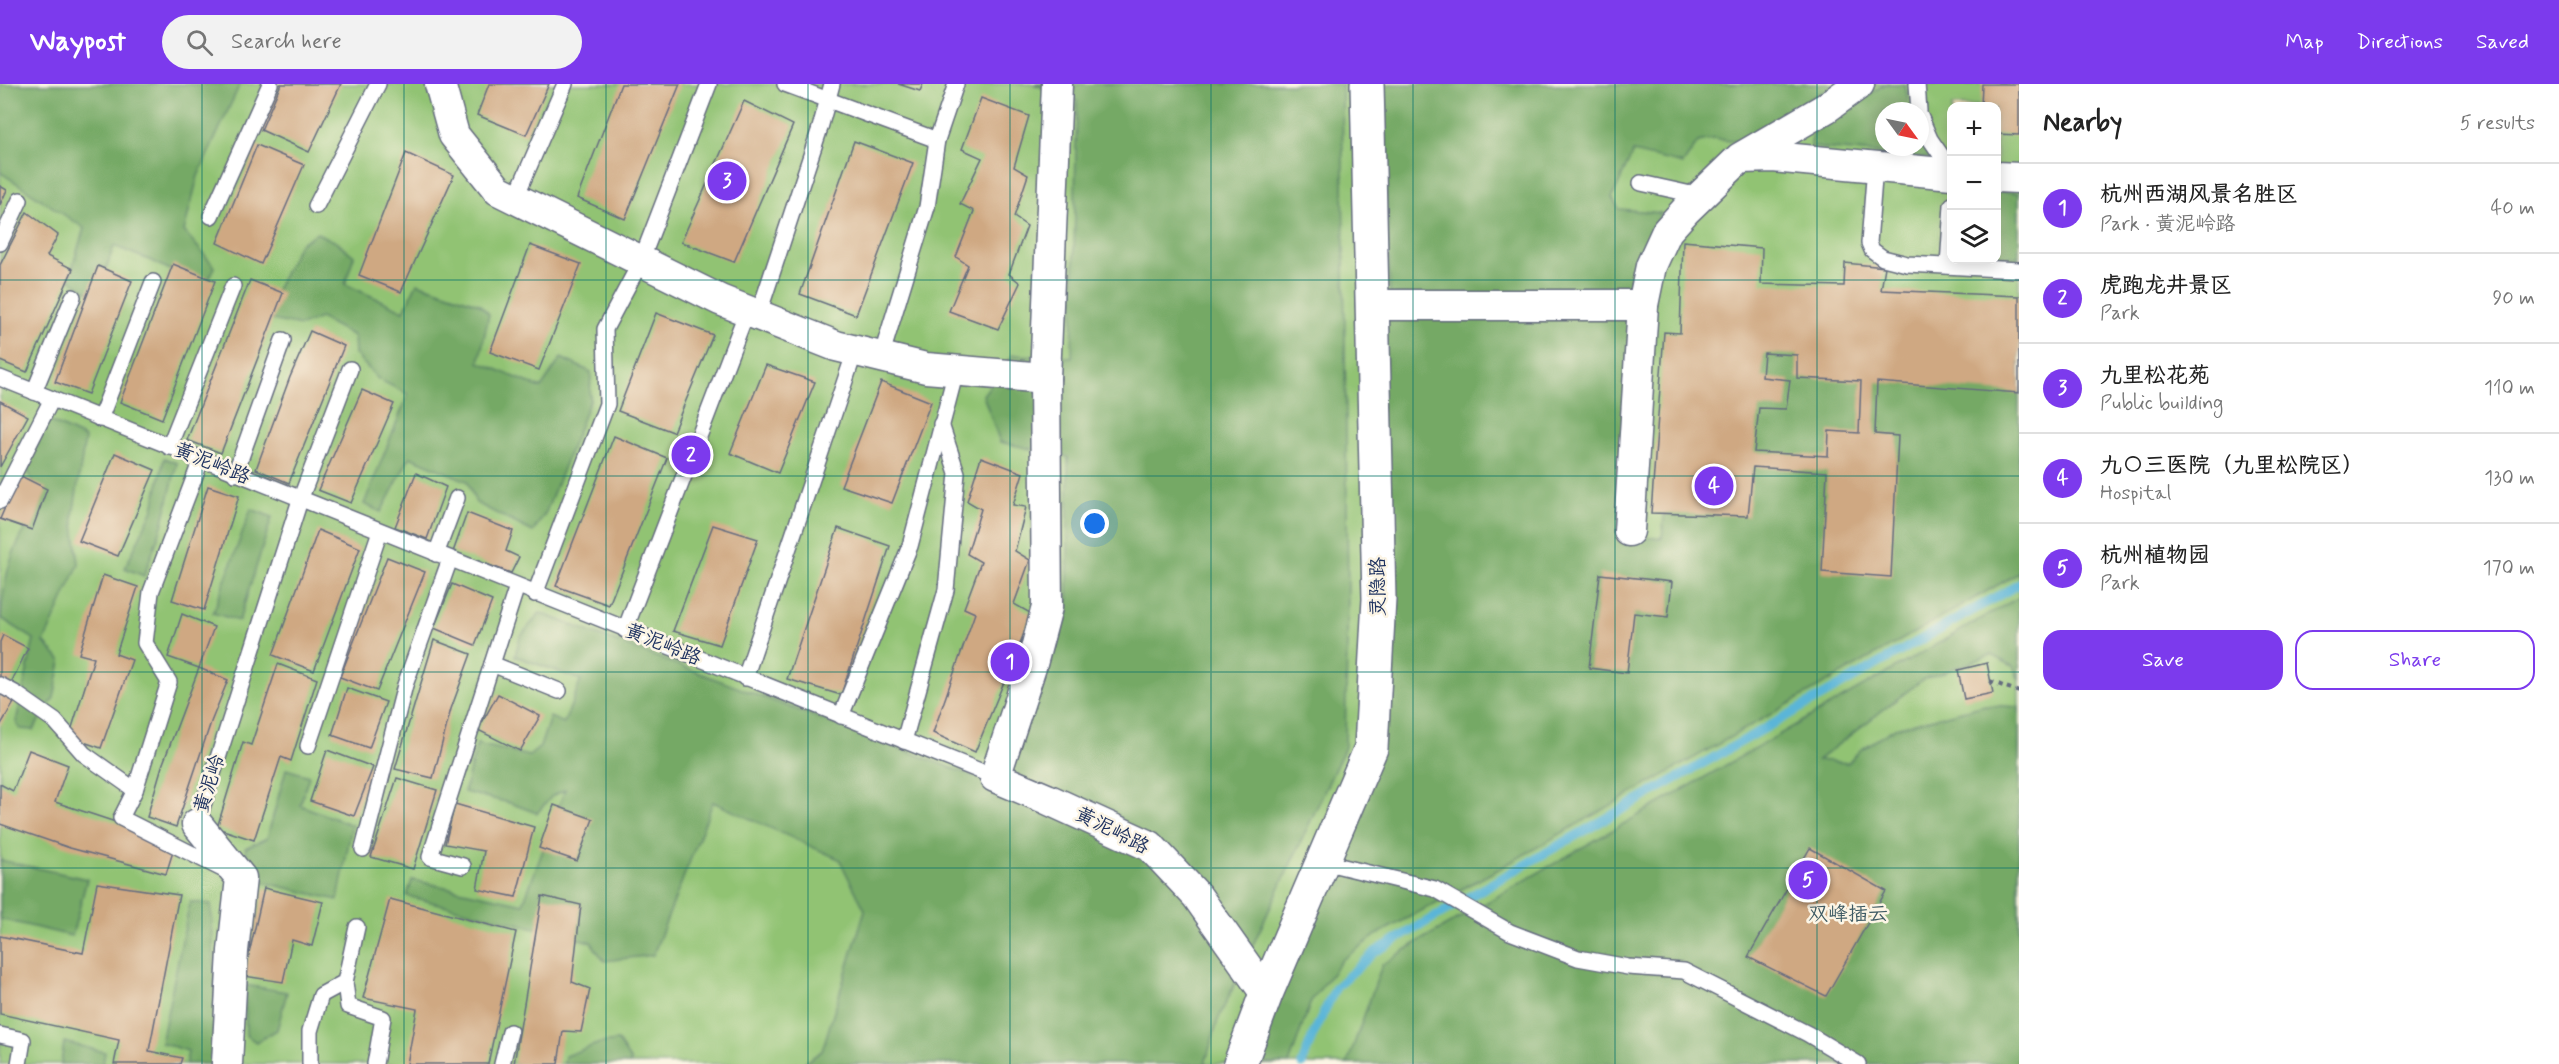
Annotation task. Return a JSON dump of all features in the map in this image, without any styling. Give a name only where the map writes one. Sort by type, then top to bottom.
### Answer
[{"type":"main road","name":"灵隐路","points":[[1240,1064],[1266,994],[1371,748],[1379,599],[1367,84]]},
{"type":"street","points":[[440,84],[454,135],[498,190],[720,300],[836,346],[926,368],[1045,378]]},
{"type":"street","points":[[995,777],[1032,664],[1047,608],[1045,378],[1057,84]]},
{"type":"street","points":[[1629,531],[1643,305],[1651,266],[1667,231],[1740,158],[1826,108],[1859,84]]},
{"type":"street","points":[[1740,158],[1773,157],[1947,172]]},
{"type":"street","points":[[2001,177],[2019,178]]},
{"type":"street","points":[[1371,305],[1643,305]]},
{"type":"street","name":"黄泥岭路","points":[[995,777],[1150,846],[1197,896],[1266,994]]},
{"type":"street","name":"黄泥岭","points":[[197,825],[241,878]]},
{"type":"street","points":[[227,1064],[233,951],[241,878]]},
{"type":"lane","points":[[211,216],[270,84]]},
{"type":"lane","points":[[316,206],[378,84]]},
{"type":"lane","points":[[515,199],[565,84]]},
{"type":"lane","points":[[536,594],[607,404],[605,329],[641,261],[708,84]]},
{"type":"lane","points":[[785,84],[937,140]]},
{"type":"lane","points":[[625,630],[752,313],[832,84]]},
{"type":"lane","points":[[745,678],[868,354],[927,207],[937,140],[956,84]]},
{"type":"lane","points":[[1917,84],[1918,102]]},
{"type":"lane","points":[[1929,138],[1947,165]]},
{"type":"lane","points":[[1875,166],[1869,243],[1872,250],[1883,258],[1907,264],[2019,270]]},
{"type":"lane","points":[[1641,183],[1700,196]]},
{"type":"lane","points":[[0,243],[20,200]]},
{"type":"lane","points":[[1948,266],[1952,210]]},
{"type":"lane","points":[[100,419],[153,282]]},
{"type":"lane","points":[[169,447],[233,286]]},
{"type":"lane","points":[[34,392],[73,297]]},
{"type":"lane","points":[[236,474],[283,340]]},
{"type":"lane","name":"黄泥岭","points":[[197,825],[300,500],[350,369]]},
{"type":"lane","points":[[841,716],[910,546],[956,370]]},
{"type":"lane","name":"黄泥岭路","points":[[0,378],[995,777]]},
{"type":"lane","points":[[0,501],[52,399]]},
{"type":"lane","points":[[904,741],[946,590],[957,472],[942,424]]},
{"type":"lane","points":[[201,460],[152,592],[145,643],[169,682],[135,790],[121,818],[241,878]]},
{"type":"lane","points":[[363,849],[457,498]]},
{"type":"lane","points":[[308,746],[380,531]]},
{"type":"lane","points":[[463,866],[430,857],[517,586]]},
{"type":"lane","points":[[492,664],[559,691]]},
{"type":"lane","points":[[0,685],[55,721],[84,754],[135,790]]},
{"type":"lane","points":[[1323,862],[1439,892],[1510,932],[1578,958],[1628,967],[1684,971],[1808,1034],[1858,1064]]},
{"type":"lane","points":[[357,927],[345,982],[348,1006],[382,1018],[375,1064]]},
{"type":"lane","points":[[310,1064],[310,1031],[321,995],[345,982]]},
{"type":"lane","points":[[502,1064],[510,1032]]},
{"type":"lane","points":[[0,1035],[23,1040],[19,1064]]},
{"type":"path","points":[[1990,681],[2019,692]]},
{"type":"green space","points":[[0,84],[2019,84],[2019,1064],[0,1064]]},
{"type":"green space","points":[[0,84],[240,84],[198,176],[184,231],[215,267],[205,287],[154,262],[114,246],[96,297],[69,279],[84,228],[0,172]]},
{"type":"green space","points":[[1033,84],[1342,84],[1348,595],[1345,747],[1218,1020],[1205,1064],[802,1064],[822,1051],[865,910],[839,859],[713,802],[653,955],[604,961],[591,942],[407,896],[412,880],[523,904],[565,790],[552,796],[537,813],[510,803],[464,792],[477,744],[529,756],[540,747],[550,717],[564,723],[581,680],[515,656],[520,637],[540,613],[973,776],[1020,736],[1068,614],[1068,457],[1000,442],[983,395],[1012,355],[1072,357],[1077,101]]},
{"type":"green space","points":[[1382,84],[1836,84],[1739,142],[1712,139],[1698,142],[1683,164],[1633,152],[1612,198],[1619,209],[1661,213],[1632,283],[1621,295],[1390,295]]},
{"type":"green space","points":[[1885,84],[1905,84],[1908,102],[1875,102],[1875,153],[1810,147],[1814,131]]},
{"type":"green space","points":[[1929,152],[1933,158],[1911,156],[1929,156]]},
{"type":"green space","points":[[2001,191],[2019,193],[2019,257],[2001,256]]},
{"type":"green space","points":[[317,233],[338,243],[354,256],[345,284],[404,311],[417,283],[479,304],[489,314],[479,362],[541,388],[561,358],[591,372],[590,400],[546,512],[533,532],[476,503],[467,481],[410,457],[381,512],[364,504],[408,394],[378,379],[355,354],[354,336],[320,318],[301,326],[262,318],[299,244]]},
{"type":"green space","points":[[1395,314],[1616,314],[1631,322],[1619,537],[1662,538],[1680,354],[1695,345],[2019,364],[2019,573],[1497,870],[1378,934],[1342,960],[1311,1001],[1289,1064],[1256,1064],[1282,990],[1372,775],[1382,325]]},
{"type":"green space","points":[[48,420],[85,438],[73,516],[79,564],[44,642],[61,661],[54,698],[33,730],[20,729],[16,722],[34,639],[1,618],[4,586],[10,562],[35,505],[33,483],[27,468]]},
{"type":"green space","points":[[164,458],[177,463],[162,526],[144,576],[125,568],[153,509]]},
{"type":"green space","points":[[251,509],[272,517],[239,621],[213,613]]},
{"type":"green space","name":"双峰插云","points":[[2019,597],[2019,681],[2013,666],[1991,655],[1922,680],[1818,760],[1848,763],[1860,750],[1895,728],[1985,705],[2019,707],[2019,1064],[1347,1064],[1382,965],[1421,940]]},
{"type":"green space","points":[[286,769],[309,776],[300,805],[352,825],[338,900],[254,880],[245,848],[267,838]]},
{"type":"green space","points":[[0,860],[87,879],[72,936],[0,919]]},
{"type":"green space","points":[[190,902],[211,904],[216,996],[212,1064],[186,1064],[188,1051],[161,1043]]},
{"type":"green space","points":[[245,985],[287,992],[277,1030],[256,1042],[246,1035]]},
{"type":"green space","points":[[618,1041],[631,1061],[630,1064],[564,1064],[565,1056],[600,1043]]},
{"type":"green space","points":[[64,1042],[105,1052],[103,1064],[61,1064]]},
{"type":"building","points":[[281,84],[341,84],[309,152],[261,130]]},
{"type":"building","points":[[489,84],[549,84],[526,135],[477,115]]},
{"type":"building","points":[[621,84],[680,84],[625,219],[577,198]]},
{"type":"building","points":[[898,84],[923,84],[920,91]]},
{"type":"building","points":[[1982,84],[2019,84],[2019,135],[2001,134],[2001,102],[1981,102]]},
{"type":"building","points":[[981,98],[1029,116],[1014,167],[1028,175],[1014,217],[1027,226],[1009,274],[1020,283],[998,329],[949,311],[968,265],[956,257],[974,211],[960,204],[982,158],[962,149]]},
{"type":"building","points":[[744,101],[793,125],[734,262],[681,242]]},
{"type":"building","points":[[854,141],[913,163],[856,315],[800,294]]},
{"type":"building","points":[[257,145],[304,165],[261,264],[217,243]]},
{"type":"building","points":[[406,153],[454,175],[401,292],[359,275]]},
{"type":"building","points":[[0,186],[7,190],[0,205]]},
{"type":"building","points":[[27,212],[58,235],[47,256],[73,269],[27,372],[0,361],[0,265]]},
{"type":"building","points":[[1683,241],[1762,248],[1761,284],[1844,286],[1845,263],[1885,267],[1881,290],[2019,296],[2019,393],[1877,382],[1875,434],[1898,436],[1891,577],[1822,572],[1827,472],[1753,467],[1748,516],[1651,513],[1664,332],[1680,333]],"holes":[[[1764,353],[1797,355],[1797,378],[1861,381],[1859,433],[1829,431],[1828,456],[1754,452],[1759,408],[1786,409],[1790,380],[1762,377]]]},
{"type":"building","points":[[530,245],[581,264],[539,370],[490,352]]},
{"type":"building","points":[[173,264],[215,281],[162,419],[120,402]]},
{"type":"building","points":[[98,266],[132,281],[88,394],[55,382]]},
{"type":"building","points":[[250,280],[283,293],[221,453],[187,440]]},
{"type":"building","points":[[656,313],[713,335],[673,432],[618,411]]},
{"type":"building","points":[[310,331],[344,346],[289,483],[256,469],[290,377]]},
{"type":"building","points":[[766,365],[815,382],[778,473],[730,453]]},
{"type":"building","points":[[881,382],[931,402],[892,503],[841,486]]},
{"type":"building","points":[[362,390],[394,404],[351,503],[318,490]]},
{"type":"building","points":[[0,401],[28,416],[0,467]]},
{"type":"building","points":[[614,436],[667,458],[609,605],[556,586]]},
{"type":"building","points":[[115,453],[155,470],[118,556],[79,541]]},
{"type":"building","points":[[981,457],[1023,473],[1013,505],[1026,507],[1015,551],[1030,560],[1014,604],[1032,614],[975,752],[933,733],[975,613],[964,608],[981,562],[967,554],[981,509],[967,501]]},
{"type":"building","points":[[416,473],[446,487],[427,539],[395,527]]},
{"type":"building","points":[[19,475],[47,489],[32,530],[0,519]]},
{"type":"building","points":[[208,486],[239,496],[204,610],[172,600]]},
{"type":"building","points":[[467,513],[513,531],[506,551],[519,557],[511,573],[453,552]]},
{"type":"building","points":[[713,525],[758,539],[720,645],[673,631]]},
{"type":"building","points":[[838,528],[890,546],[841,695],[787,679]]},
{"type":"building","points":[[318,530],[360,548],[314,671],[273,655]]},
{"type":"building","points":[[387,557],[425,572],[377,691],[340,677]]},
{"type":"building","points":[[1600,574],[1672,582],[1668,617],[1634,613],[1627,673],[1589,668]]},
{"type":"building","points":[[103,575],[138,587],[116,654],[132,660],[101,748],[69,737],[94,658],[79,654]]},
{"type":"building","points":[[452,584],[492,601],[475,645],[434,628]]},
{"type":"building","points":[[182,614],[214,627],[199,668],[168,657]]},
{"type":"building","points":[[3,635],[28,648],[8,689],[0,684],[0,642]]},
{"type":"building","points":[[434,640],[471,654],[451,709],[433,778],[395,769]]},
{"type":"building","points":[[1987,663],[1993,693],[1964,699],[1958,670]]},
{"type":"building","points":[[278,664],[317,679],[291,761],[281,757],[254,840],[217,828],[243,742],[251,745]]},
{"type":"building","points":[[199,668],[228,680],[211,722],[176,827],[147,817],[162,766]]},
{"type":"building","points":[[347,688],[386,702],[369,748],[332,735]]},
{"type":"building","points":[[0,693],[15,701],[0,726]]},
{"type":"building","points":[[498,694],[540,716],[520,751],[478,730]]},
{"type":"building","points":[[29,750],[68,765],[55,802],[176,842],[166,874],[70,848],[0,824],[0,784],[13,791]]},
{"type":"building","points":[[327,750],[373,767],[354,816],[310,801]]},
{"type":"building","points":[[397,778],[437,790],[413,869],[371,857]]},
{"type":"building","points":[[455,804],[534,827],[516,897],[477,889],[484,851],[445,844]]},
{"type":"building","points":[[554,805],[593,819],[577,861],[539,848]]},
{"type":"building","points":[[1810,848],[1886,891],[1826,996],[1748,957]]},
{"type":"building","points":[[97,883],[179,895],[149,1051],[182,1058],[180,1064],[114,1064],[119,1040],[0,1014],[0,936],[83,953]]},
{"type":"building","points":[[264,888],[323,902],[312,946],[292,940],[283,982],[244,976]]},
{"type":"building","points":[[542,896],[581,905],[572,982],[590,989],[581,1032],[563,1031],[558,1064],[514,1064]]},
{"type":"building","points":[[390,899],[516,932],[488,1064],[407,1064],[417,1009],[363,998]]},
{"type":"waterway","points":[[1302,1064],[1336,987],[1375,952],[2019,584]]},
{"type":"place","name":"九里松花苑","points":[[727,181]]},
{"type":"place","name":"虎跑龙井景区","points":[[691,455]]},
{"type":"place","name":"九〇三医院（九里松院区）","points":[[1714,486]]},
{"type":"place","name":"杭州西湖风景名胜区","points":[[1010,662]]},
{"type":"place","name":"杭州植物园","points":[[1808,880]]}]
